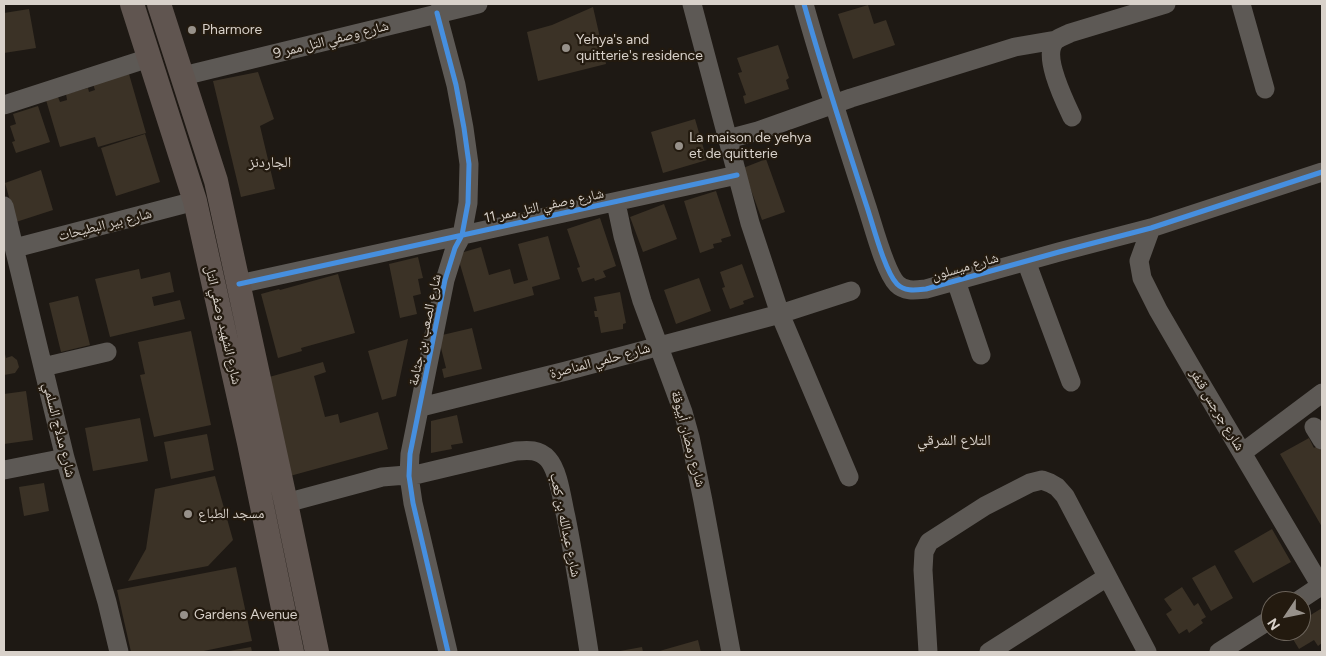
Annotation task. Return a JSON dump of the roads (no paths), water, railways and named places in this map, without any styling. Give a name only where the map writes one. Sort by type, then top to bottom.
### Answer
[{"type":"main road","name":"شارع الشهيد وصفي التل","points":[[132,4],[196,201],[292,652]]},
{"type":"main road","name":"شارع الشهيد وصفي التل","points":[[159,4],[216,181],[317,652]]},
{"type":"street","name":"شارع وصفي التل ممر 9","points":[[183,76],[478,4]]},
{"type":"street","points":[[692,4],[750,223],[780,314],[849,477]]},
{"type":"street","name":"شارع ميسلون","points":[[804,4],[833,104],[881,252],[897,284],[905,289],[926,289],[1151,228],[1322,172]]},
{"type":"street","points":[[728,139],[758,131],[833,104],[1015,47],[1056,40],[1078,30],[1166,4]]},
{"type":"street","points":[[1240,4],[1265,89]]},
{"type":"street","name":"شارع الصعب بن جثامة","points":[[437,13],[456,86],[464,128],[469,164],[467,211],[462,235],[455,248],[445,280],[421,407],[410,454],[409,476],[413,503],[448,652]]},
{"type":"street","points":[[1056,40],[1052,49],[1054,70],[1060,90],[1072,117]]},
{"type":"street","points":[[4,105],[149,58]]},
{"type":"street","name":"شارع وصفي التل ممر 11","points":[[239,284],[737,175]]},
{"type":"street","name":"شارع بير البطيحات","points":[[15,248],[196,201]]},
{"type":"street","name":"شارع رمضان أبيوقة","points":[[616,203],[623,236],[642,301],[683,412],[690,437],[731,652]]},
{"type":"street","name":"شارع مدلاج السلمي","points":[[4,206],[65,458],[107,602],[119,652]]},
{"type":"street","name":"شارع جرجس قنفر","points":[[1151,228],[1139,261],[1142,278],[1158,310],[1322,586]]},
{"type":"street","points":[[1026,261],[1070,382]]},
{"type":"street","points":[[956,281],[981,355]]},
{"type":"street","name":"شارع حلمي المناصرة","points":[[421,407],[780,314],[851,291]]},
{"type":"street","points":[[43,367],[107,352]]},
{"type":"street","points":[[1242,453],[1322,393]]},
{"type":"street","name":"شارع عبدالله بن كعب","points":[[286,503],[382,478],[409,476],[516,451],[531,450],[538,452],[547,458],[552,465],[562,496],[589,652]]},
{"type":"street","points":[[4,470],[65,458]]},
{"type":"street","points":[[928,652],[923,570],[924,552],[929,542],[985,506],[1030,483],[1042,480],[1050,483],[1061,492],[1147,652]]},
{"type":"street","points":[[990,652],[1107,576]]},
{"type":"street","points":[[1311,593],[1322,586]]},
{"type":"street","points":[[1219,652],[1261,625]]},
{"type":"place","name":"Pharmore","points":[[192,30]]},
{"type":"place","name":"Yehya's and quitterie's residence","points":[[566,48]]},
{"type":"place","name":"La maison de yehya et de quitterie","points":[[679,146]]},
{"type":"place","name":"مسجد الطباع","points":[[188,514]]},
{"type":"place","name":"Gardens Avenue","points":[[184,615]]},
{"type":"district","name":"الجاردنز","points":[[270,163]]},
{"type":"district","name":"التلاع الشرقي","points":[[954,441]]}]
